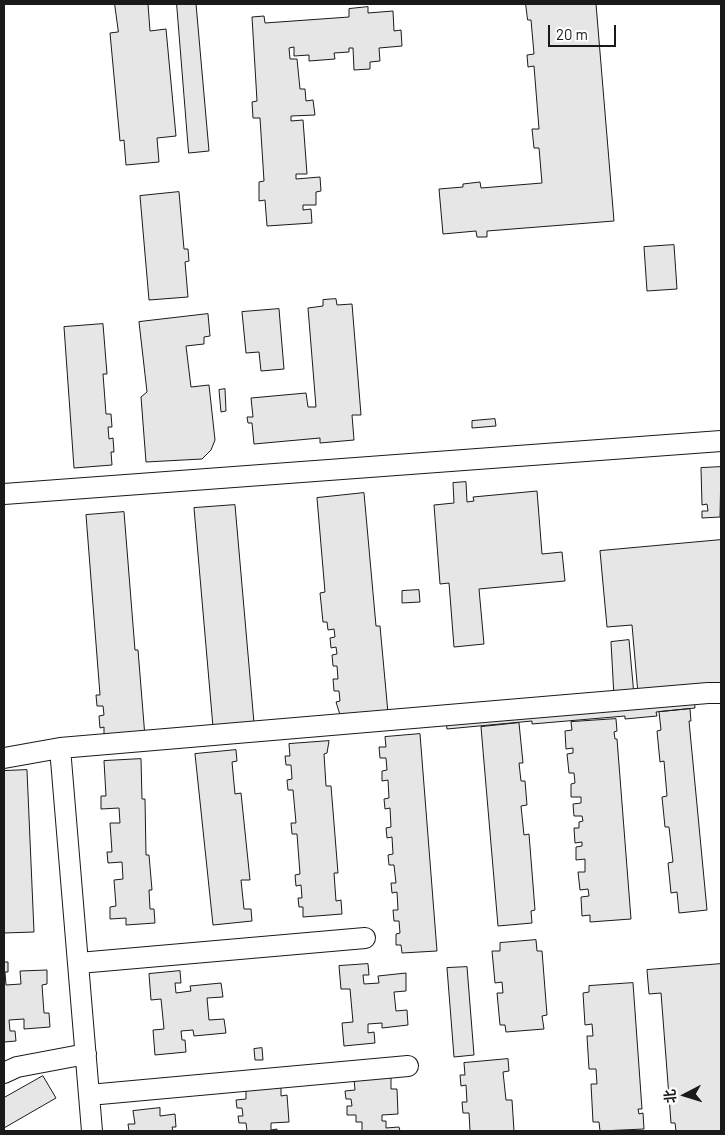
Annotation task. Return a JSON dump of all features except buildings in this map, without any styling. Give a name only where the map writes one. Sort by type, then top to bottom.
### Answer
[{"type":"street","points":[[4,494],[721,441]]},
{"type":"street","points":[[4,758],[60,748],[698,693],[721,693]]},
{"type":"street","points":[[60,748],[92,1131]]},
{"type":"street","points":[[79,963],[365,938]]},
{"type":"street","points":[[4,1073],[17,1067],[86,1054]]},
{"type":"street","points":[[89,1095],[408,1066]]}]
